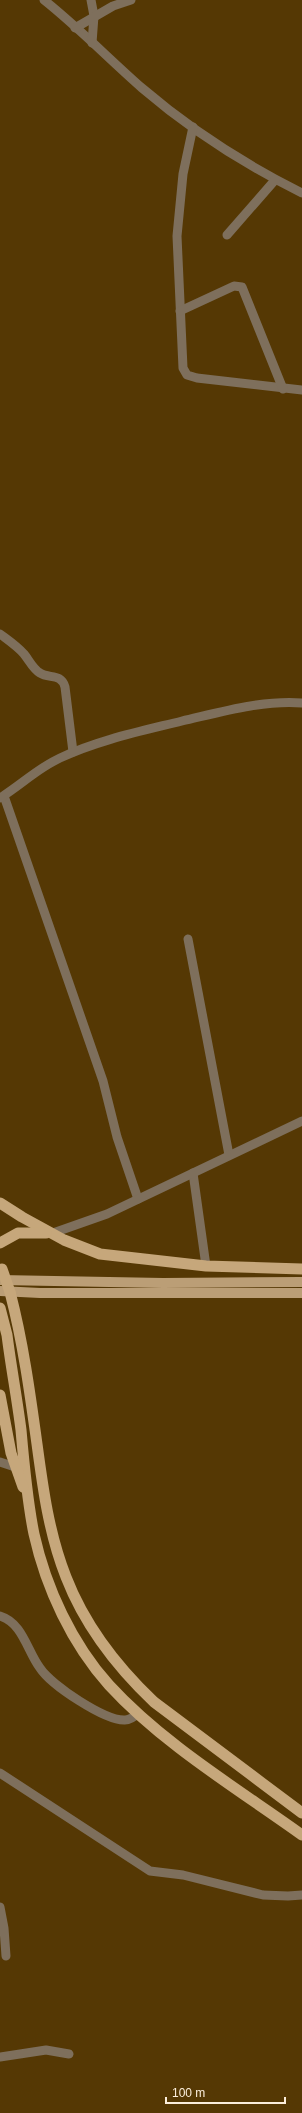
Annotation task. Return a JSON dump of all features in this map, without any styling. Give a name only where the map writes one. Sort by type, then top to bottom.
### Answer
[{"type":"highway","points":[[0,1203],[22,1217],[76,1245],[100,1254],[206,1266],[302,1270]]},
{"type":"highway","points":[[0,1243],[18,1233],[53,1233]]},
{"type":"highway","points":[[1,1271],[5,1291],[23,1345],[47,1511],[59,1558],[78,1604],[105,1649],[134,1683],[154,1702],[302,1813]]},
{"type":"highway","points":[[0,1308],[7,1335],[29,1500],[40,1558],[48,1581],[68,1625],[87,1656],[109,1684],[138,1713],[218,1776],[302,1835]]},
{"type":"highway","points":[[0,1395],[15,1468],[29,1500]]},
{"type":"highway","points":[[218,1776],[229,1759]]},
{"type":"main road","points":[[1,1271],[163,1283],[302,1282]]},
{"type":"main road","points":[[5,1291],[40,1293],[302,1292]]},
{"type":"street","points":[[44,0],[142,88],[223,150],[275,180],[302,193]]},
{"type":"street","points":[[91,0],[94,16],[92,43]]},
{"type":"street","points":[[75,28],[121,2],[131,0]]},
{"type":"street","points":[[193,127],[183,174],[177,236],[184,368],[187,374],[197,378],[302,390]]},
{"type":"street","points":[[227,235],[275,180]]},
{"type":"street","points":[[180,311],[234,286],[242,287],[283,389]]},
{"type":"street","points":[[0,634],[17,646],[38,672],[45,676],[59,678],[64,684],[73,752]]},
{"type":"street","points":[[138,1199],[117,1138],[103,1081],[2,797],[43,767],[73,752],[154,728],[258,705],[302,703]]},
{"type":"street","points":[[188,940],[229,1155]]},
{"type":"street","points":[[53,1233],[106,1214],[302,1121]]},
{"type":"street","points":[[193,1173],[206,1266]]},
{"type":"street","points":[[0,1462],[15,1468]]},
{"type":"street","points":[[0,1616],[16,1627],[27,1642],[39,1668],[59,1688],[114,1718],[125,1720],[133,1718],[138,1713]]},
{"type":"street","points":[[0,1772],[150,1870],[183,1875],[263,1895],[302,1895]]},
{"type":"street","points":[[0,1908],[4,1928],[4,1951]]},
{"type":"street","points":[[0,2057],[46,2050],[69,2054]]}]
